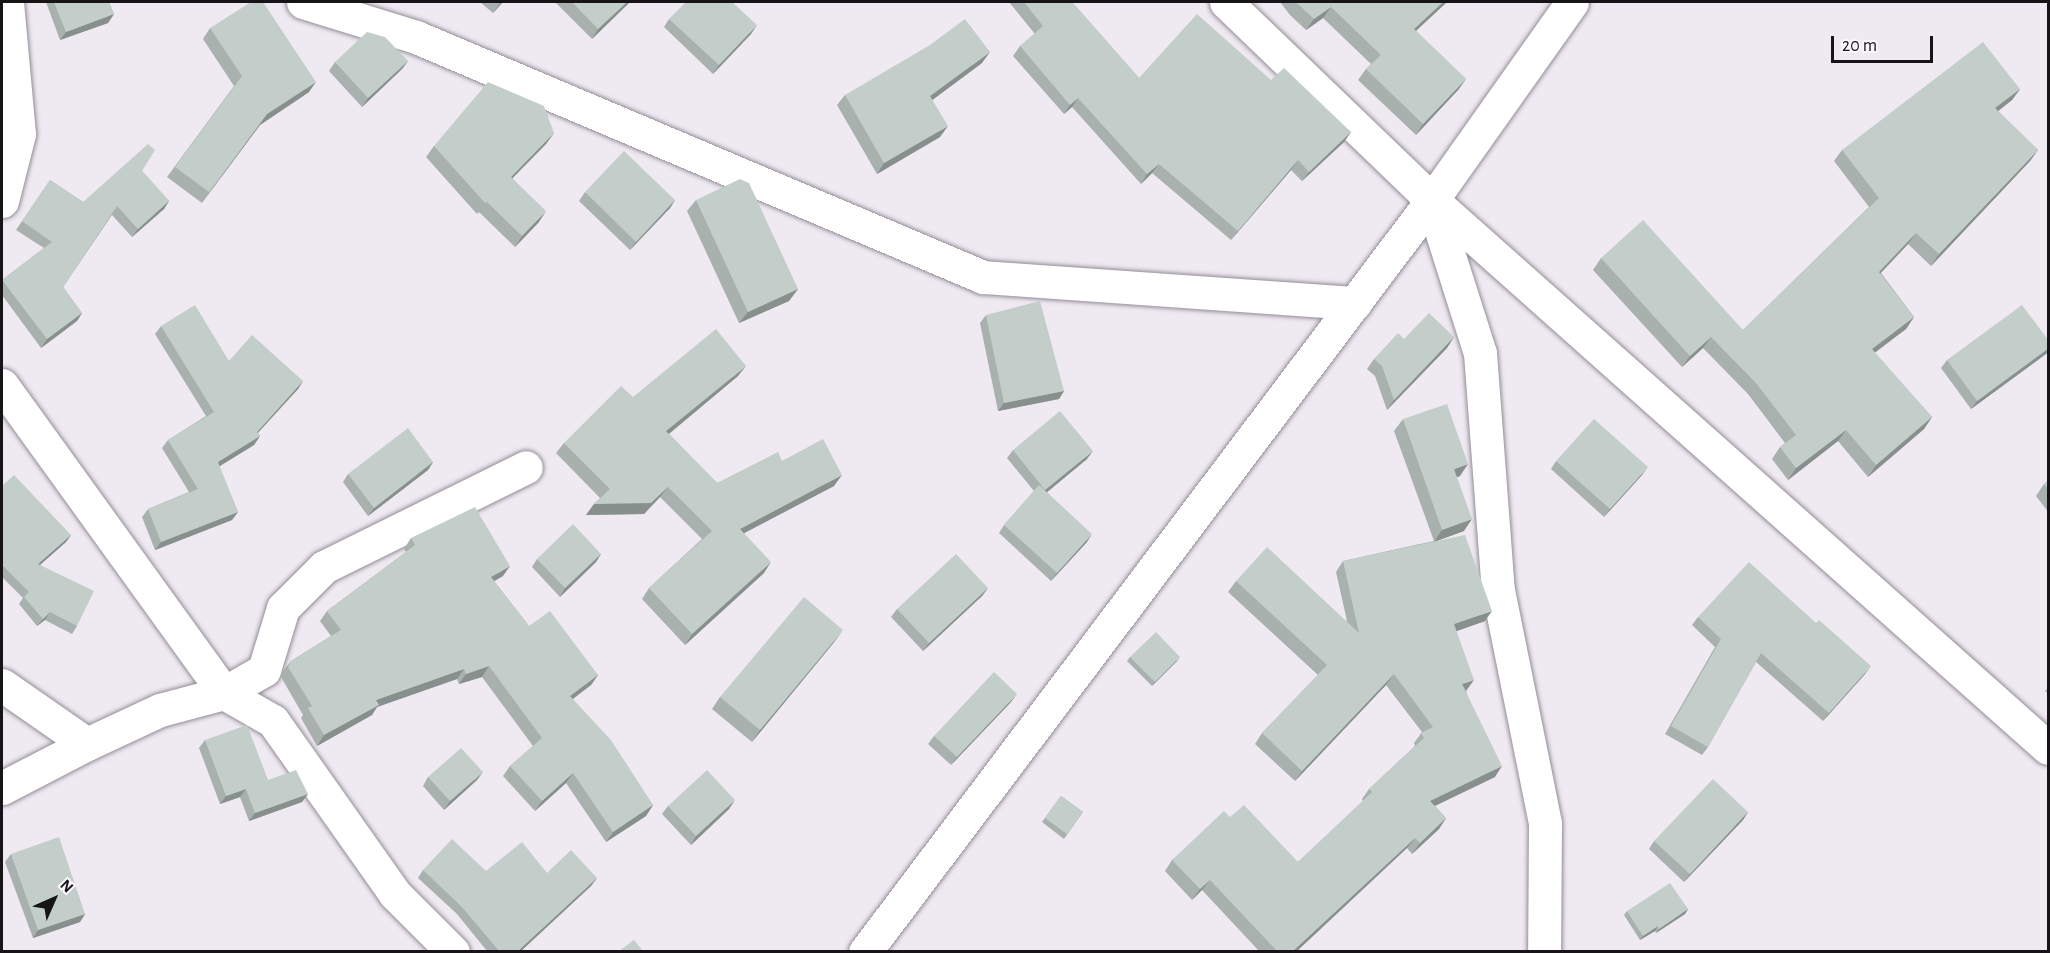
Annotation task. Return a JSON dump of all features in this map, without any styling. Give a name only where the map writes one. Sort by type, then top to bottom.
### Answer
[{"type":"street","points":[[2,201],[19,134],[7,2]]},
{"type":"street","points":[[303,2],[416,37],[983,277],[1355,303]]},
{"type":"street","points":[[1226,2],[1432,200],[2049,748]]},
{"type":"street","points":[[864,951],[1432,200],[1572,2]]},
{"type":"street","points":[[1432,200],[1480,353],[1498,590],[1545,823],[1544,951]]},
{"type":"street","points":[[2,386],[224,693],[273,721],[395,894],[453,951]]},
{"type":"street","points":[[2,788],[87,744],[160,710],[224,693],[264,670],[283,608],[324,567],[526,467]]},
{"type":"street","points":[[2,685],[87,744]]},
{"type":"building","points":[[54,2],[109,2],[114,14],[66,32]]},
{"type":"building","points":[[251,2],[263,2],[316,82],[267,114],[209,192],[175,167],[242,76],[210,28]]},
{"type":"building","points":[[572,2],[627,2],[598,29]]},
{"type":"building","points":[[686,2],[732,2],[757,25],[719,65],[669,19]]},
{"type":"building","points":[[1024,2],[1072,2],[1139,78],[1197,14],[1271,80],[1284,68],[1351,132],[1309,172],[1298,160],[1238,231],[1159,164],[1147,174],[1078,98],[1070,105],[1020,46],[1043,26]]},
{"type":"building","points":[[1296,2],[1443,2],[1414,29],[1466,79],[1423,124],[1366,69],[1381,55],[1331,7],[1314,19]]},
{"type":"building","points":[[965,19],[990,52],[930,96],[948,126],[884,163],[845,95],[930,45]]},
{"type":"building","points":[[367,32],[385,37],[408,61],[368,98],[335,62]]},
{"type":"building","points":[[1983,42],[2020,89],[1995,108],[2038,150],[1939,254],[1916,233],[1879,272],[1914,317],[1872,349],[1932,417],[1876,465],[1846,430],[1796,468],[1780,447],[1796,435],[1756,383],[1711,337],[1690,356],[1601,258],[1643,220],[1743,330],[1879,198],[1842,150]]},
{"type":"building","points":[[488,82],[544,106],[554,133],[511,177],[546,211],[522,236],[487,202],[485,203],[434,146]]},
{"type":"building","points":[[148,144],[155,150],[142,171],[169,201],[138,229],[117,206],[63,287],[82,313],[47,339],[2,280],[52,242],[22,221],[50,180],[83,202]]},
{"type":"building","points":[[624,151],[675,200],[636,242],[585,192]]},
{"type":"building","points":[[740,179],[749,183],[798,289],[748,312],[696,200]]},
{"type":"building","points":[[1040,301],[1064,391],[1004,403],[986,315]]},
{"type":"building","points":[[195,305],[229,361],[252,335],[303,381],[257,432],[260,436],[218,462],[238,512],[161,542],[148,509],[198,489],[168,440],[214,412],[161,326]]},
{"type":"building","points":[[2022,305],[2049,341],[2049,348],[1977,401],[1947,360]]},
{"type":"building","points":[[1429,313],[1454,337],[1394,400],[1382,366],[1374,359],[1398,333],[1404,339]]},
{"type":"building","points":[[716,329],[746,366],[666,431],[717,483],[778,452],[782,461],[823,439],[842,475],[740,529],[771,562],[692,634],[649,588],[712,531],[668,487],[651,503],[594,504],[610,489],[564,443],[621,386],[633,397]]},
{"type":"building","points":[[1447,404],[1468,464],[1454,469],[1472,519],[1442,530],[1403,419]]},
{"type":"building","points":[[1060,411],[1093,451],[1045,490],[1013,450]]},
{"type":"building","points":[[1594,419],[1648,467],[1610,509],[1556,461]]},
{"type":"building","points":[[408,428],[433,462],[374,508],[348,474]]},
{"type":"building","points":[[14,475],[71,535],[38,564],[94,591],[77,626],[50,612],[43,619],[24,597],[29,592],[2,565],[2,486]]},
{"type":"building","points":[[2049,480],[2049,490],[2044,484]]},
{"type":"building","points":[[1039,485],[1092,534],[1057,573],[1004,525]]},
{"type":"building","points":[[475,507],[510,566],[491,577],[529,626],[550,611],[598,675],[570,696],[611,740],[653,805],[613,832],[573,773],[542,801],[510,766],[542,738],[489,666],[466,674],[464,669],[376,700],[379,705],[324,735],[308,708],[312,706],[288,667],[291,661],[341,630],[327,611],[415,545],[411,538]]},
{"type":"building","points":[[573,524],[601,554],[565,588],[537,559]]},
{"type":"building","points":[[1465,535],[1492,611],[1454,624],[1474,680],[1462,684],[1502,766],[1430,801],[1446,818],[1420,843],[1415,838],[1293,951],[1277,951],[1210,880],[1200,889],[1172,860],[1224,811],[1230,817],[1244,805],[1298,862],[1372,792],[1369,789],[1424,738],[1421,733],[1433,727],[1394,674],[1302,771],[1262,733],[1327,665],[1236,581],[1267,547],[1359,633],[1343,561]]},
{"type":"building","points":[[956,554],[988,588],[929,643],[897,609]]},
{"type":"building","points":[[1749,562],[1816,623],[1819,620],[1871,666],[1829,713],[1761,653],[1708,747],[1671,726],[1721,639],[1698,617]]},
{"type":"building","points":[[804,597],[843,630],[760,730],[720,697]]},
{"type":"building","points":[[1156,632],[1180,657],[1155,682],[1130,657]]},
{"type":"building","points":[[994,672],[1017,694],[957,757],[934,736]]},
{"type":"building","points":[[247,725],[268,780],[296,770],[308,794],[255,813],[246,789],[226,796],[205,740]]},
{"type":"building","points":[[461,748],[483,772],[450,801],[428,777]]},
{"type":"building","points":[[707,770],[735,800],[696,836],[668,806]]},
{"type":"building","points":[[1713,779],[1748,812],[1690,874],[1654,841]]},
{"type":"building","points":[[1061,796],[1083,812],[1067,834],[1045,818]]},
{"type":"building","points":[[59,837],[85,914],[38,930],[11,854]]},
{"type":"building","points":[[452,839],[486,871],[522,842],[547,873],[571,850],[597,878],[518,951],[499,951],[462,907],[423,870]]},
{"type":"building","points":[[1670,883],[1688,909],[1659,929],[1658,926],[1643,936],[1627,911]]},
{"type":"building","points":[[634,940],[643,951],[619,951]]}]
